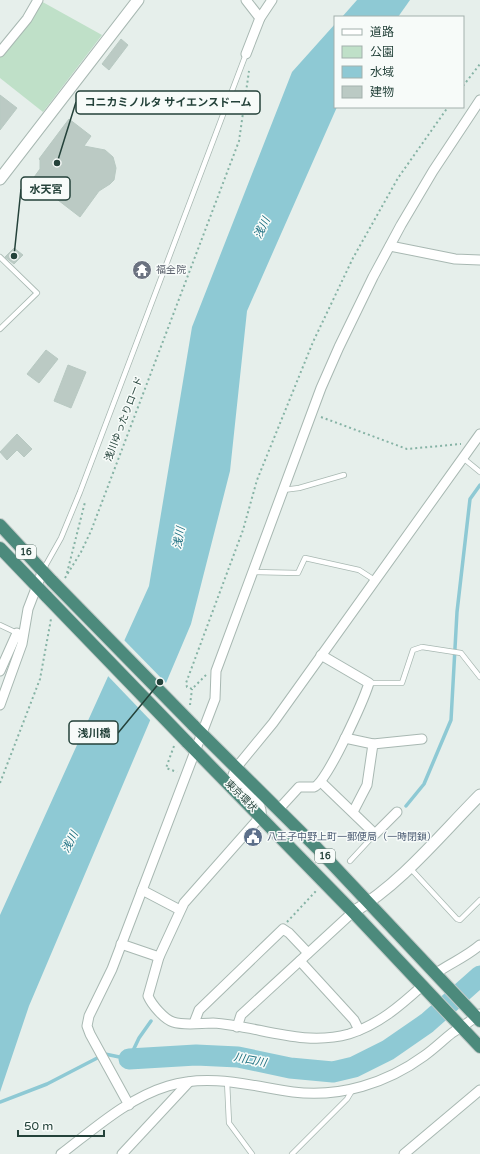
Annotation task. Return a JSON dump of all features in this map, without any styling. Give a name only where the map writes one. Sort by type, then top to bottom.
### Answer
[{"type":"highway","name":"東京環状","points":[[0,525],[52,581],[369,902],[439,978],[477,1016]]},
{"type":"highway","name":"東京環状","points":[[0,548],[187,742],[261,816],[480,1047]]},
{"type":"street","points":[[0,52],[27,19],[38,0]]},
{"type":"street","points":[[0,179],[138,0]]},
{"type":"street","points":[[246,0],[260,18]]},
{"type":"street","points":[[246,54],[260,18],[272,0]]},
{"type":"street","points":[[128,1103],[90,1034],[87,1026],[89,1016],[112,969],[196,751],[215,699],[216,671],[283,490],[339,347],[390,246],[433,170],[480,100]]},
{"type":"street","points":[[390,246],[455,259],[480,260]]},
{"type":"street","points":[[426,990],[384,1018],[359,1030],[336,1037],[308,1038],[213,1023],[171,1022],[150,1000],[148,992],[159,957],[184,903],[261,816],[262,811],[257,802],[233,775],[236,768],[273,723],[480,434]]},
{"type":"street","points":[[0,706],[20,634],[43,570]]},
{"type":"street","points":[[0,671],[20,634]]},
{"type":"street","points":[[278,810],[299,787],[314,787],[321,782],[345,738],[369,683],[321,655]]},
{"type":"street","points":[[345,738],[373,744],[422,739]]},
{"type":"street","points":[[353,812],[367,785],[373,744]]},
{"type":"street","points":[[321,782],[375,834],[397,812]]},
{"type":"street","points":[[237,1027],[241,1015],[353,912],[369,902],[408,867],[480,795]]},
{"type":"street","points":[[142,890],[180,910]]},
{"type":"street","points":[[194,1023],[199,1010],[283,930],[289,933],[308,953]]},
{"type":"street","points":[[121,944],[159,957]]},
{"type":"street","points":[[439,978],[447,965],[466,957],[480,946]]},
{"type":"street","points":[[300,961],[354,1020],[359,1030]]},
{"type":"street","points":[[61,1154],[128,1103],[150,1092],[169,1086],[207,1080],[227,1081],[303,1093],[323,1093],[353,1089],[380,1080],[405,1068],[460,1025],[477,1016]]},
{"type":"street","points":[[122,1154],[190,1082]]},
{"type":"street","points":[[404,1154],[480,1090]]},
{"type":"lane","points":[[43,570],[61,538],[80,492],[246,54]]},
{"type":"lane","points":[[0,257],[37,293],[0,329]]},
{"type":"lane","points":[[463,458],[480,471]]},
{"type":"lane","points":[[283,490],[299,488],[344,475]]},
{"type":"lane","points":[[253,572],[298,573],[305,558],[359,570],[376,581]]},
{"type":"lane","points":[[0,625],[20,634]]},
{"type":"lane","points":[[369,683],[402,683],[413,650],[418,647],[461,653],[480,677]]},
{"type":"lane","points":[[350,861],[375,834]]},
{"type":"lane","points":[[408,867],[457,919],[460,920],[480,900]]},
{"type":"lane","points":[[227,1081],[229,1123],[252,1154]]},
{"type":"lane","points":[[292,1154],[347,1099],[353,1089]]},
{"type":"path","points":[[464,85],[480,64]]},
{"type":"path","name":"浅川ゆったりロード","points":[[64,581],[82,552],[239,141],[249,70]]},
{"type":"path","points":[[208,673],[192,689],[187,687],[186,683],[243,530],[257,480],[313,342],[353,258],[398,178],[447,108]]},
{"type":"path","points":[[312,414],[407,448],[474,442]]},
{"type":"path","points":[[67,574],[85,506],[84,496],[80,492]]},
{"type":"path","points":[[0,783],[40,679],[53,614]]},
{"type":"path","points":[[166,768],[179,772]]},
{"type":"path","points":[[283,930],[287,922],[318,888]]},
{"type":"green space","points":[[39,0],[102,35],[43,112],[0,78],[0,52]]},
{"type":"water","points":[[357,0],[410,0],[399,16],[343,16]]},
{"type":"water","name":"浅川","points":[[334,25],[334,108],[337,108],[247,311],[230,471],[191,624],[29,1006],[0,1092],[0,915],[149,586],[192,327],[292,72]]},
{"type":"pier","points":[[123,639],[168,685],[152,722],[107,675]]},
{"type":"building","points":[[121,39],[128,45],[109,70],[102,64]]},
{"type":"building","points":[[0,95],[17,108],[0,130]]},
{"type":"building","points":[[69,119],[91,136],[84,146],[105,150],[113,157],[116,168],[114,180],[99,191],[80,217],[32,180],[40,169],[39,159]]},
{"type":"building","points":[[14,248],[23,255],[14,264],[5,257]]},
{"type":"building","points":[[46,350],[58,359],[39,383],[27,374]]},
{"type":"building","points":[[68,365],[86,372],[71,408],[54,401]]},
{"type":"building","points":[[17,434],[32,449],[24,457],[17,450],[7,460],[0,452]]},
{"type":"waterway","points":[[406,806],[424,784],[451,720],[457,612],[470,499],[480,485]]},
{"type":"waterway","name":"川口川","points":[[129,1059],[196,1055],[238,1057],[290,1068],[333,1072],[354,1067],[388,1050],[427,1023],[480,976]]},
{"type":"waterway","name":"川口川","points":[[0,1102],[47,1084],[105,1054],[129,1059],[139,1038],[151,1021]]},
{"type":"place","name":"コニカミノルタ サイエンスドーム","points":[[57,163]]},
{"type":"place","name":"水天宮","points":[[14,256]]},
{"type":"place","name":"福全院","points":[[142,270]]},
{"type":"place","name":"浅川橋","points":[[160,682]]},
{"type":"place","name":"八王子中野上町一郵便局（一時閉鎖）","points":[[253,837]]}]
